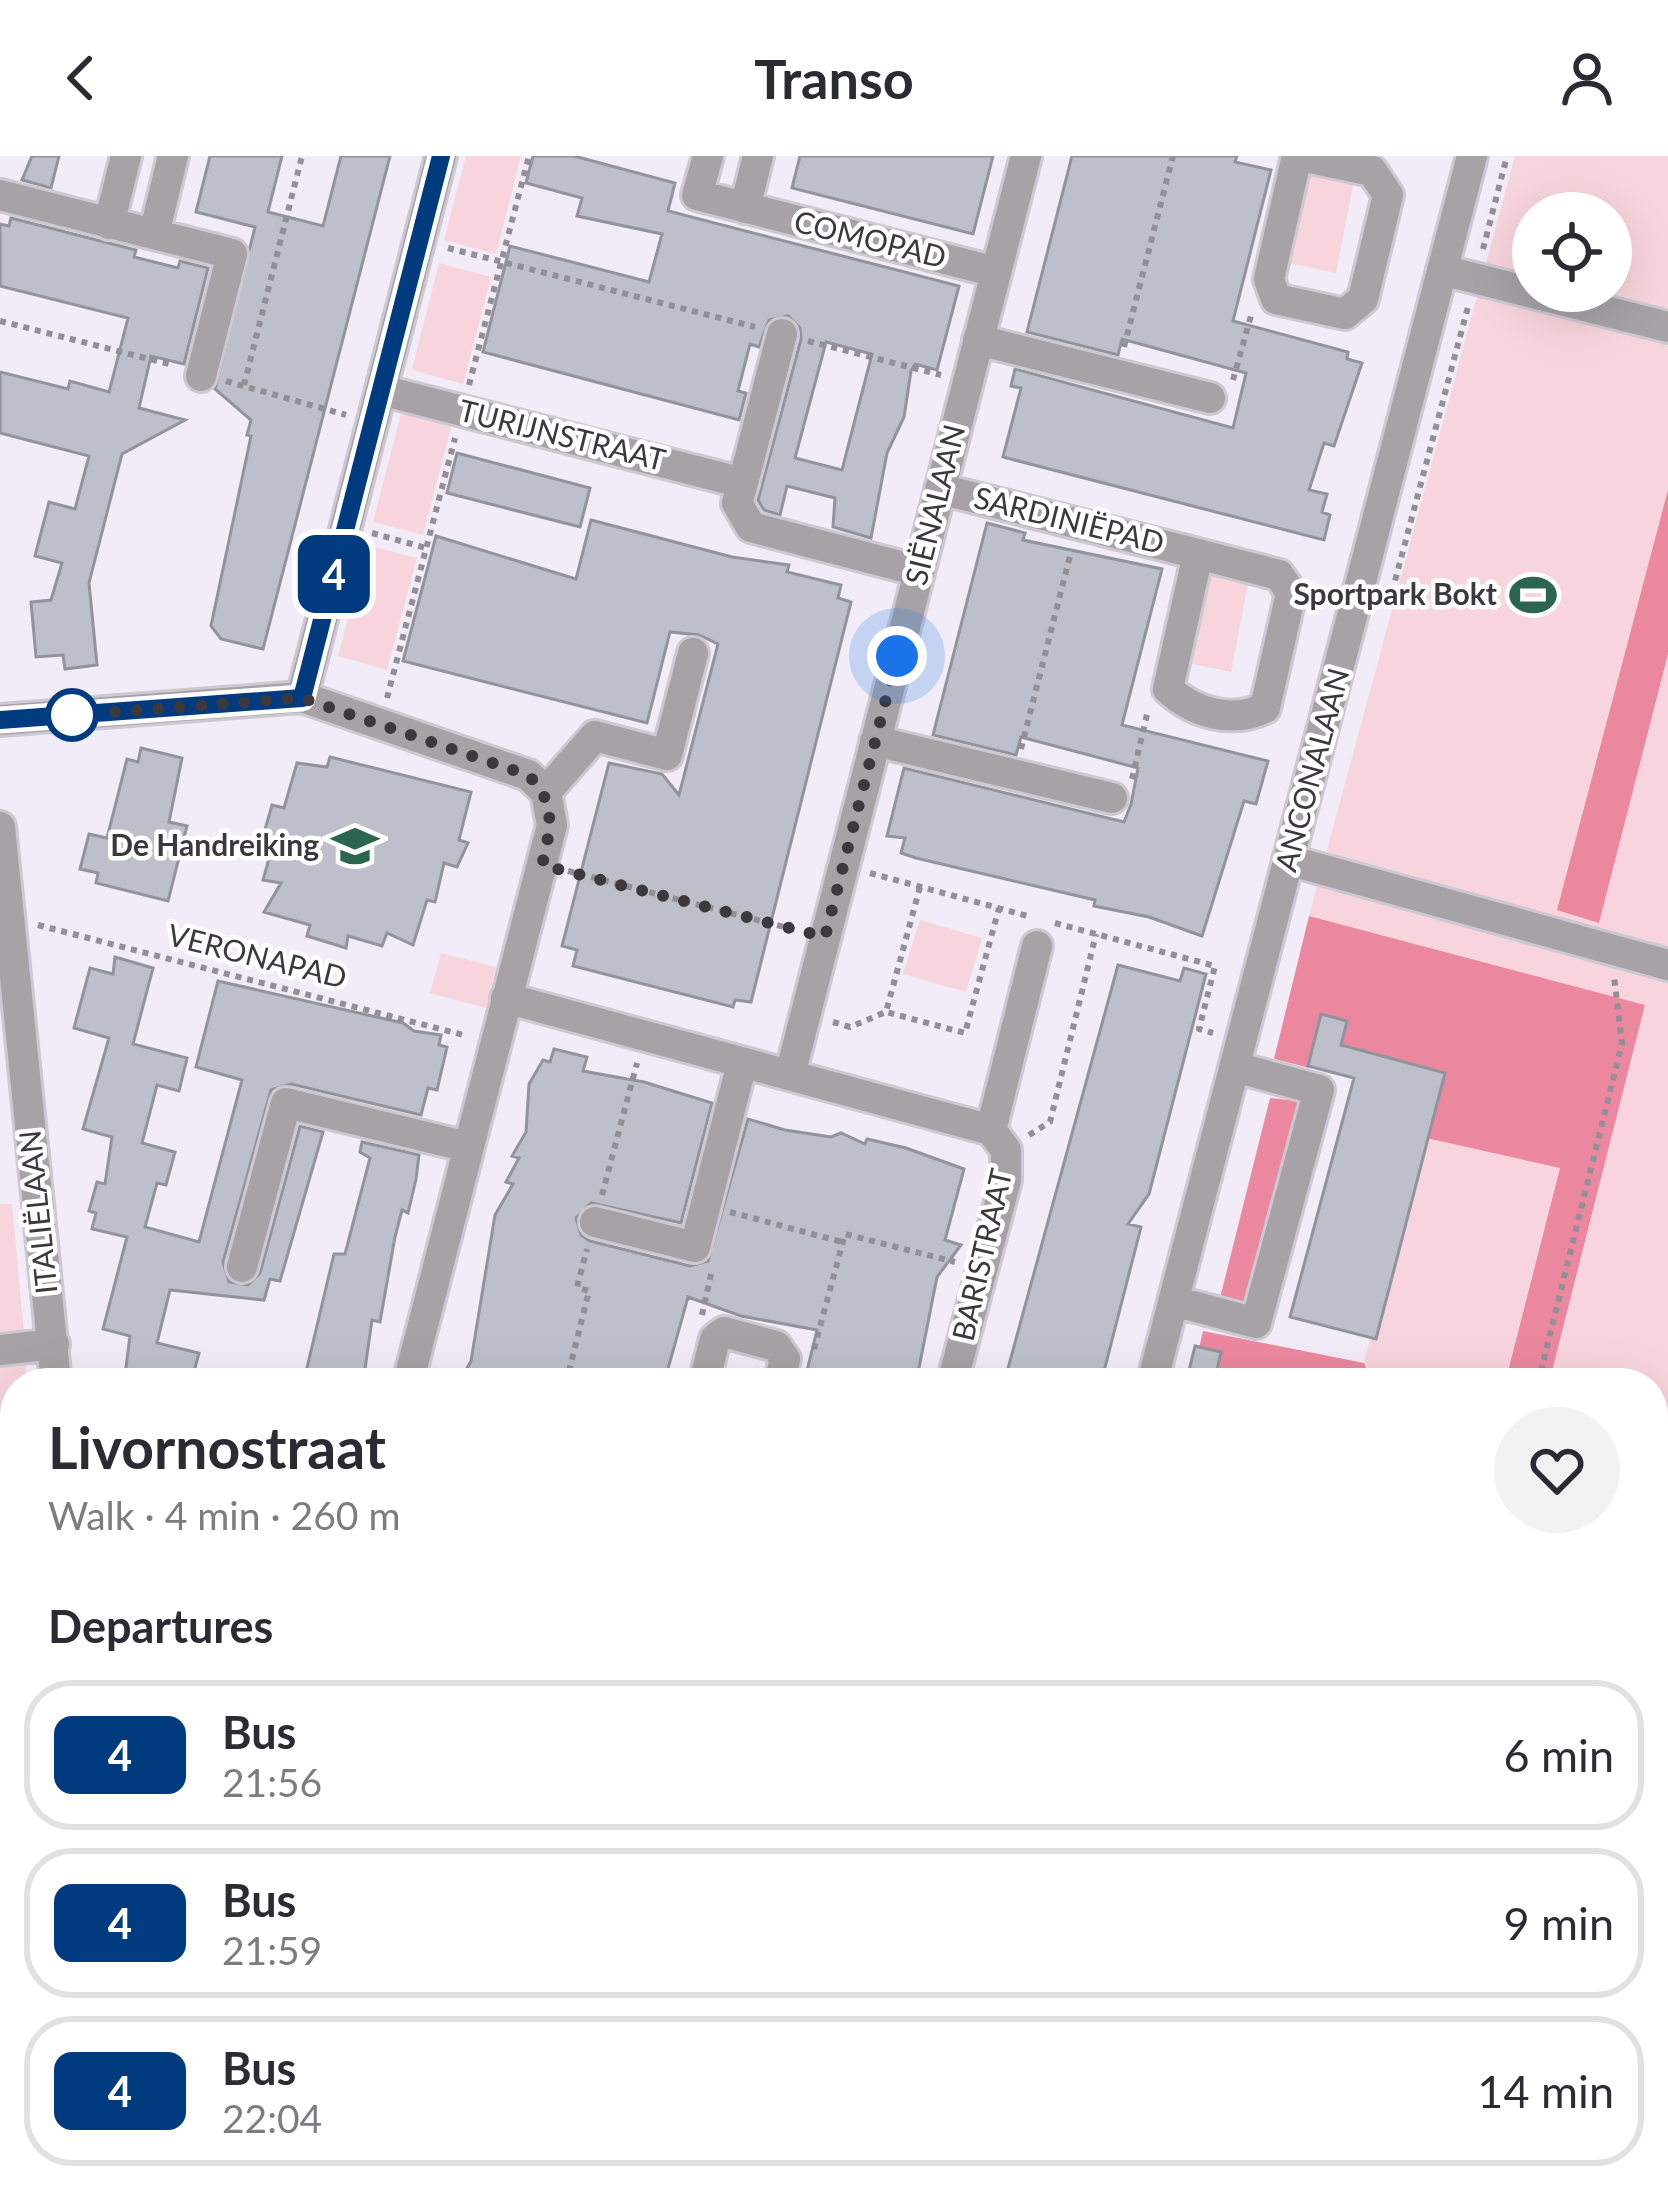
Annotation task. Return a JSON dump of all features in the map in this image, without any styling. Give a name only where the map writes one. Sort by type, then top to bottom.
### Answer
[{"type":"street","points":[[110,224],[126,156]]},
{"type":"street","points":[[154,234],[173,156]]},
{"type":"street","points":[[302,698],[441,156]]},
{"type":"street","name":"COMOPAD","points":[[708,156],[698,195],[996,272]]},
{"type":"street","points":[[745,208],[758,156]]},
{"type":"street","name":"SIËNALAAN","points":[[790,1075],[1026,156]]},
{"type":"street","points":[[1299,156],[1372,171],[1388,195],[1363,298],[1345,314],[1276,299],[1270,279],[1299,156]]},
{"type":"street","name":"ANCONALAAN","points":[[1157,1368],[1472,156]]},
{"type":"street","points":[[0,195],[232,254],[201,376]]},
{"type":"street","points":[[1442,270],[1668,327]]},
{"type":"street","points":[[782,334],[737,503],[751,527],[919,571]]},
{"type":"street","points":[[978,340],[1210,398]]},
{"type":"street","name":"TURIJNSTRAAT","points":[[381,390],[743,483]]},
{"type":"street","name":"SARDINIËPAD","points":[[940,488],[1279,574],[1291,593],[1265,708],[1244,718],[1187,706],[1168,689],[1198,554]]},
{"type":"street","points":[[546,792],[595,736],[667,755],[693,653]]},
{"type":"street","points":[[0,720],[302,698],[528,775],[546,792],[552,825],[412,1368]]},
{"type":"street","points":[[875,741],[1112,798]]},
{"type":"street","name":"ITALIËLAAN","points":[[0,827],[8,917],[10,1043],[55,1368]]},
{"type":"street","points":[[1288,860],[1668,965]]},
{"type":"street","name":"BARISTRAAT","points":[[956,1368],[1006,1180],[999,1140],[1037,946]]},
{"type":"street","name":"BARISTRAAT","points":[[506,998],[790,1075],[999,1140]]},
{"type":"street","points":[[1174,1301],[1256,1323],[1319,1090],[1238,1054]]},
{"type":"street","points":[[595,1222],[694,1247],[742,1063]]},
{"type":"street","points":[[242,1267],[286,1102],[467,1147]]},
{"type":"street","points":[[708,1368],[715,1339],[724,1332],[776,1346],[785,1359],[783,1368]]},
{"type":"street","points":[[0,1350],[53,1344]]},
{"type":"path","points":[[243,386],[302,156]]},
{"type":"path","points":[[1117,374],[1173,156]]},
{"type":"path","points":[[419,240],[968,382]]},
{"type":"path","points":[[1210,398],[1230,393],[1251,313],[1276,299]]},
{"type":"path","points":[[0,321],[373,422]]},
{"type":"path","points":[[1015,776],[1079,522]]},
{"type":"path","points":[[346,526],[426,548]]},
{"type":"path","points":[[1112,798],[1131,781],[1150,700],[1168,689]]},
{"type":"path","points":[[542,865],[825,937]]},
{"type":"path","points":[[843,866],[1215,966],[1199,1029],[1238,1054]]},
{"type":"path","points":[[886,1012],[920,887]]},
{"type":"path","points":[[805,1016],[850,1027],[886,1012],[965,1033],[999,908]]},
{"type":"path","name":"VERONAPAD","points":[[8,917],[493,1042]]},
{"type":"path","points":[[999,1140],[1051,1122],[1096,934]]},
{"type":"path","points":[[1542,1368],[1622,1043],[1610,950]]},
{"type":"path","points":[[706,1205],[842,1242]]},
{"type":"path","points":[[776,1346],[812,1355],[844,1234],[982,1269]]},
{"type":"path","points":[[694,1247],[716,1252],[701,1312],[715,1339]]},
{"type":"shaded area","points":[[466,156],[521,156],[496,254],[444,240]]},
{"type":"shaded area","name":"Sportpark Bokt","points":[[1515,156],[1668,156],[1668,1368],[1553,1368],[1645,1005],[1309,916]]},
{"type":"shaded area","points":[[1305,170],[1354,180],[1336,273],[1284,262]]},
{"type":"shaded area","points":[[439,263],[491,277],[463,384],[412,370]]},
{"type":"shaded area","points":[[402,410],[452,424],[423,535],[373,522]]},
{"type":"shaded area","points":[[1668,490],[1668,654],[1599,923],[1557,910]]},
{"type":"shaded area","points":[[368,545],[417,558],[387,670],[338,656]]},
{"type":"shaded area","points":[[1201,569],[1249,579],[1231,672],[1183,662]]},
{"type":"shaded area","points":[[1309,916],[1645,1005],[1553,1368],[1509,1368],[1560,1168],[1422,1137],[1439,1077],[1316,1046],[1310,1068],[1274,1059]]},
{"type":"shaded area","points":[[920,920],[982,938],[966,992],[903,974]]},
{"type":"shaded area","points":[[441,953],[496,967],[486,1008],[430,993]]},
{"type":"shaded area","points":[[1270,1098],[1308,1102],[1251,1315],[1218,1306]]},
{"type":"shaded area","points":[[1422,1137],[1560,1167],[1509,1368],[1366,1368]]},
{"type":"shaded area","points":[[0,1204],[12,1204],[24,1333],[0,1336]]},
{"type":"shaded area","points":[[1203,1331],[1364,1363],[1366,1368],[1194,1368]]},
{"type":"shaded area","points":[[0,1357],[25,1362],[26,1368],[0,1368]]},
{"type":"building","points":[[32,156],[59,156],[51,188],[22,180]]},
{"type":"building","points":[[210,156],[282,156],[268,212],[323,226],[341,156],[390,156],[263,649],[221,639],[211,626],[251,436],[247,435],[251,420],[215,389],[255,227],[196,212]]},
{"type":"building","points":[[533,156],[574,156],[675,183],[668,211],[959,286],[937,370],[915,364],[911,371],[904,417],[887,453],[871,538],[833,527],[835,498],[787,486],[780,515],[764,510],[758,500],[801,339],[800,328],[788,316],[769,320],[759,347],[750,344],[738,391],[746,393],[739,420],[483,352],[510,246],[649,282],[662,234],[577,216],[582,198],[526,183]],"holes":[[[826,342],[872,354],[842,470],[795,458]]]},
{"type":"building","points":[[800,156],[993,156],[973,234],[792,188]]},
{"type":"building","points":[[1072,156],[1237,156],[1235,162],[1271,170],[1233,321],[1348,352],[1347,359],[1362,363],[1334,446],[1324,443],[1309,490],[1327,494],[1322,512],[1330,515],[1324,540],[1003,457],[1021,388],[1011,386],[1015,369],[1233,428],[1246,373],[1122,339],[1118,355],[1027,332]]},
{"type":"building","points":[[11,218],[136,250],[134,257],[178,268],[180,261],[208,268],[184,364],[151,356],[139,408],[185,420],[122,454],[89,583],[97,665],[65,669],[63,655],[36,657],[31,602],[51,600],[62,563],[35,556],[49,502],[75,509],[89,456],[0,433],[0,372],[68,389],[70,381],[109,392],[128,318],[0,286],[0,224],[9,226]]},
{"type":"building","points":[[457,453],[590,488],[580,527],[447,493]]},
{"type":"building","points":[[591,520],[732,557],[789,565],[787,572],[841,585],[838,598],[851,602],[751,1002],[735,1000],[733,1007],[573,966],[577,950],[562,946],[609,763],[662,774],[679,795],[718,644],[699,635],[670,632],[647,723],[403,661],[436,536],[576,579]]},
{"type":"building","points":[[987,523],[1025,533],[1023,540],[1162,569],[1122,725],[1268,761],[1256,804],[1244,801],[1202,936],[1149,917],[1094,906],[1095,900],[916,858],[901,853],[905,838],[887,836],[904,768],[1124,822],[1131,804],[1138,768],[1021,737],[1016,755],[933,735]]},
{"type":"building","points":[[141,748],[182,758],[169,822],[187,826],[168,901],[96,883],[98,873],[80,869],[89,834],[107,838],[127,759],[138,762]]},
{"type":"building","points":[[330,757],[471,792],[459,840],[468,843],[457,867],[444,863],[435,902],[427,900],[413,945],[387,933],[382,946],[348,936],[346,948],[307,936],[310,925],[264,912],[281,883],[263,880],[272,848],[261,844],[272,805],[284,808],[297,763],[327,767]]},
{"type":"building","points":[[115,957],[153,968],[133,1044],[187,1058],[179,1091],[157,1085],[142,1143],[175,1152],[166,1185],[157,1183],[145,1227],[199,1242],[242,1080],[196,1067],[218,981],[403,1023],[414,1031],[441,1035],[439,1045],[447,1047],[437,1090],[428,1088],[421,1115],[291,1084],[271,1090],[223,1262],[229,1282],[248,1285],[260,1273],[300,1126],[323,1132],[280,1281],[270,1279],[264,1300],[170,1290],[157,1343],[199,1353],[195,1368],[126,1368],[130,1336],[103,1329],[127,1237],[92,1229],[96,1213],[89,1211],[97,1182],[105,1184],[112,1137],[83,1129],[109,1038],[74,1028],[90,968],[113,974]]},
{"type":"building","points":[[1118,965],[1180,981],[1184,968],[1206,974],[1149,1194],[1128,1224],[1141,1227],[1105,1368],[1008,1368]]},
{"type":"building","points":[[1321,1014],[1347,1021],[1341,1045],[1445,1073],[1376,1339],[1290,1317],[1354,1078],[1308,1066]]},
{"type":"building","points":[[554,1049],[587,1057],[583,1071],[644,1082],[712,1103],[681,1223],[591,1203],[576,1218],[581,1235],[590,1241],[690,1266],[708,1261],[748,1119],[785,1130],[831,1137],[841,1133],[865,1144],[867,1139],[906,1148],[964,1169],[945,1240],[961,1245],[937,1277],[919,1368],[808,1368],[817,1330],[741,1316],[688,1297],[668,1368],[467,1368],[495,1215],[513,1184],[506,1182],[519,1158],[512,1156],[526,1132],[529,1084],[543,1060],[550,1062]]},
{"type":"building","points":[[362,1142],[419,1155],[408,1213],[402,1210],[380,1322],[372,1320],[365,1368],[307,1368],[334,1254],[345,1254],[370,1158],[360,1152]]},
{"type":"building","points":[[1195,1346],[1221,1352],[1217,1368],[1190,1368]]},
{"type":"bus line","name":"4","points":[[0,720],[276,696],[302,698],[441,156]]},
{"type":"place","name":"Sportpark Bokt","points":[[1533,595]]},
{"type":"place","name":"De Handreiking","points":[[355,846]]},
{"type":"route","points":[[72,715],[276,696],[302,698],[528,775],[546,792],[552,825],[542,865],[825,937],[897,656]]}]
